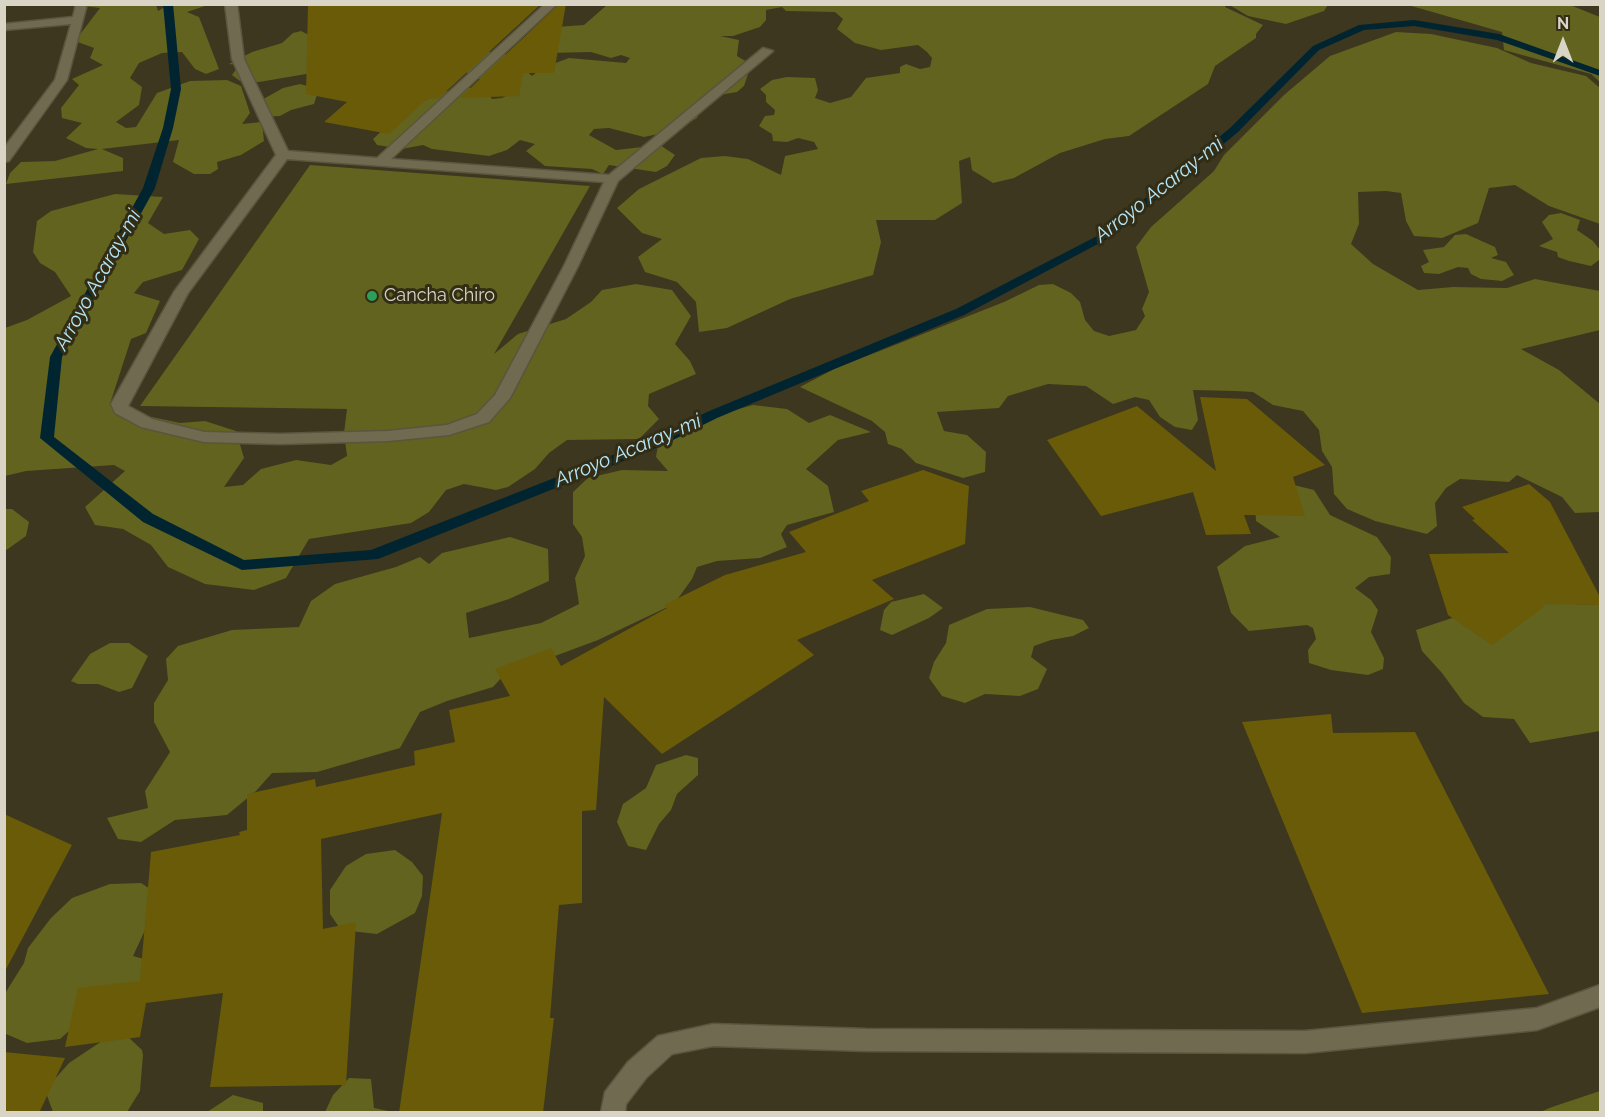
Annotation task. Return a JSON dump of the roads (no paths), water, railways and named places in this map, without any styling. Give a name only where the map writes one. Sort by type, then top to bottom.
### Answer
[{"type":"street","points":[[4,158],[61,80],[82,4]]},
{"type":"street","points":[[231,4],[238,58],[283,155]]},
{"type":"street","points":[[381,161],[552,4]]},
{"type":"street","points":[[4,27],[79,20]]},
{"type":"street","points":[[283,155],[181,292],[127,388],[119,404],[121,409],[147,423],[204,437],[280,439],[388,436],[449,430],[483,418],[502,398],[595,219],[612,179],[767,51]]},
{"type":"street","points":[[283,155],[612,179]]},
{"type":"street","points":[[613,1113],[614,1100],[637,1070],[666,1044],[713,1035],[902,1041],[1305,1042],[1537,1019],[1600,996]]},
{"type":"waterway","name":"Arroyo Acaray-mi","points":[[168,4],[176,89],[168,128],[149,188],[56,357],[47,438],[148,518],[242,565],[373,555],[656,443],[712,415],[960,312],[1107,235],[1234,130],[1316,48],[1362,27],[1414,23],[1499,37],[1600,73]]},
{"type":"place","name":"Cancha Chiro","points":[[372,296]]}]
